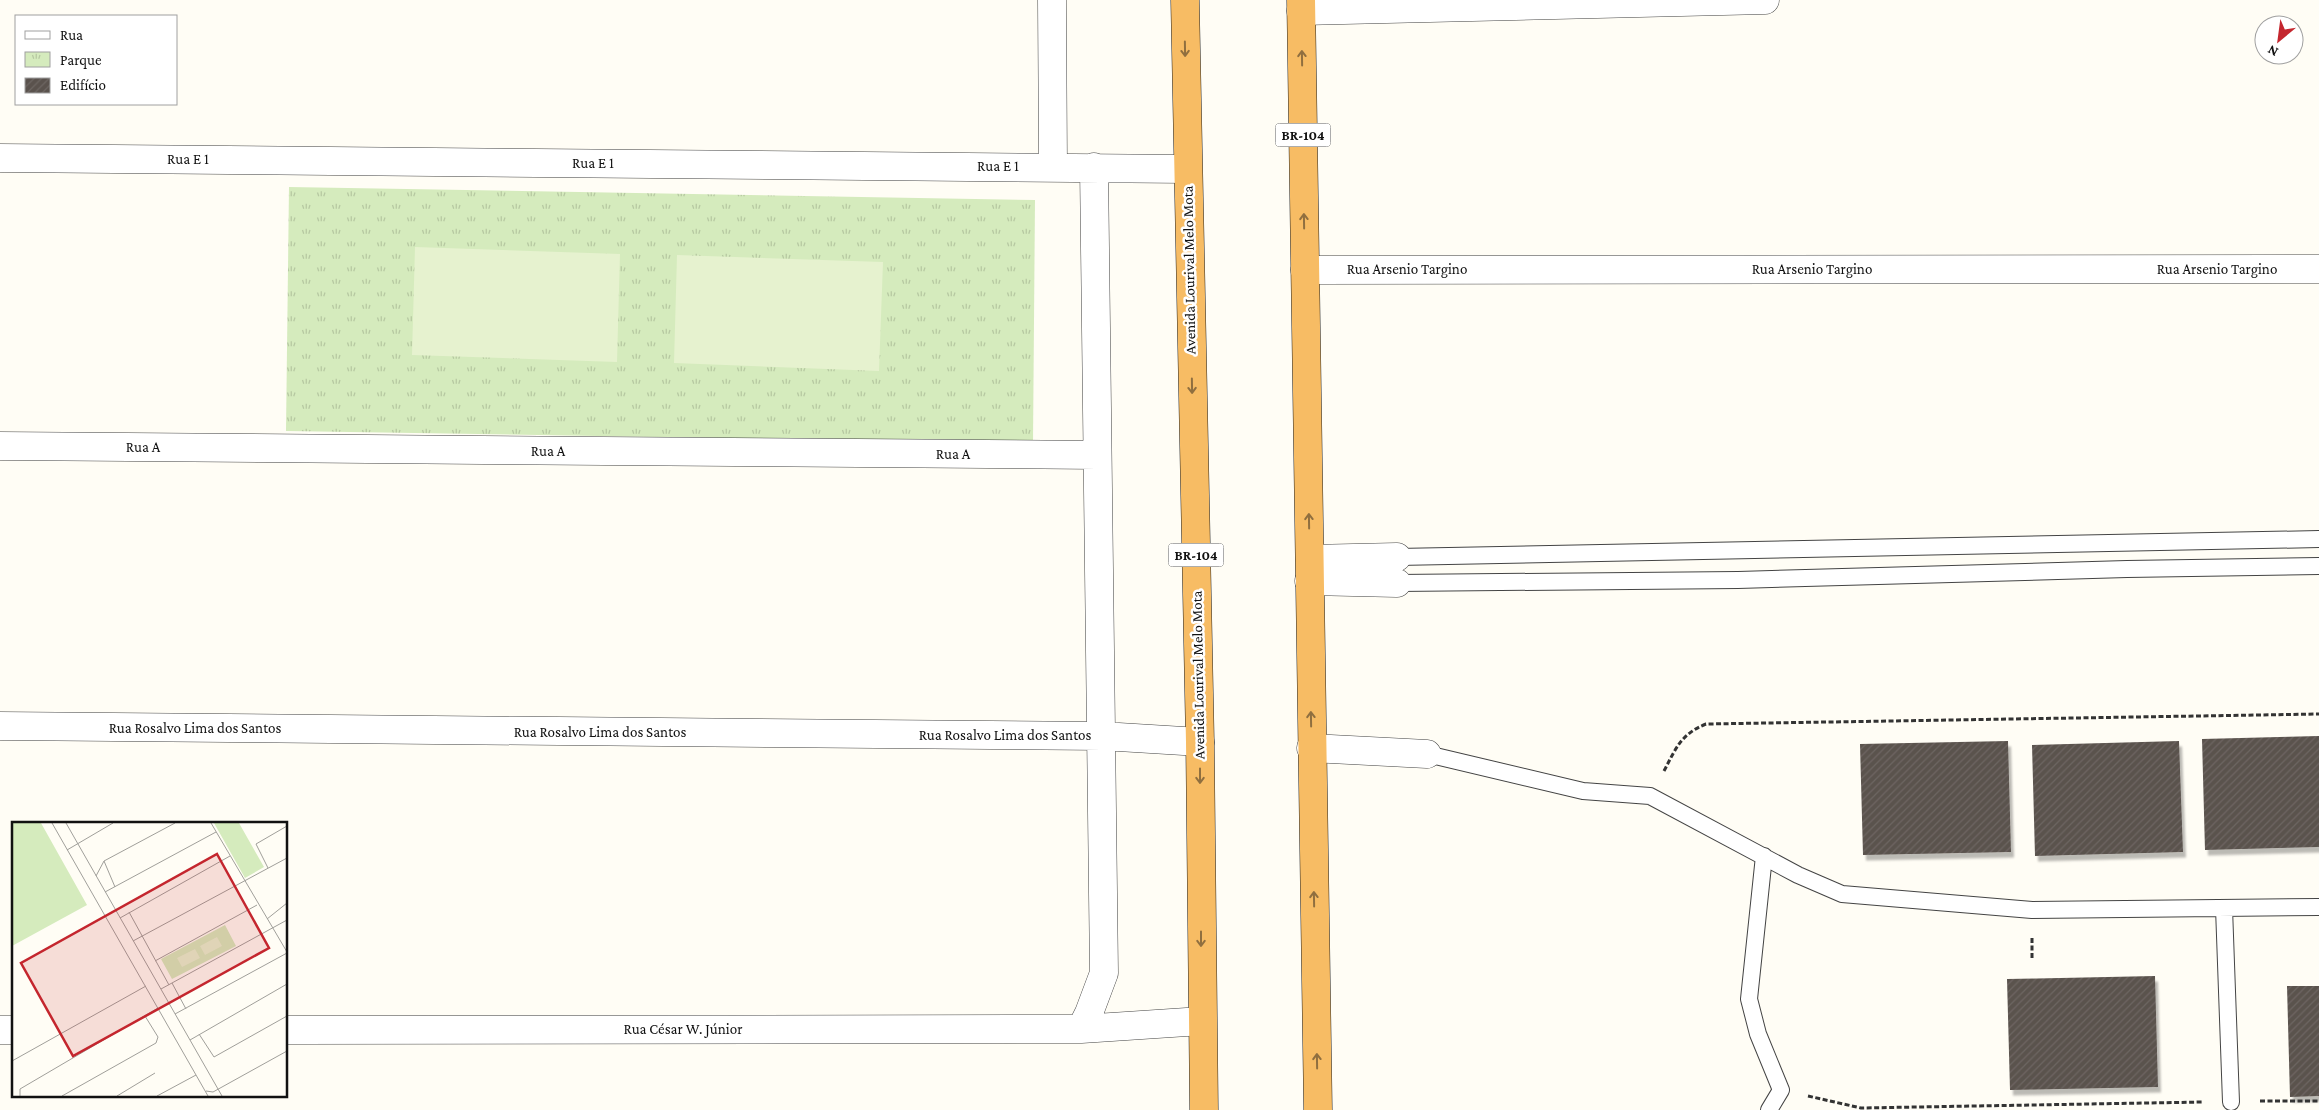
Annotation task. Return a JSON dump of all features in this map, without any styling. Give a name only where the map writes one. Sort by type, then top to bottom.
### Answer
[{"type":"highway","name":"Avenida Lourival Melo Mota","points":[[1185,0],[1200,742],[1204,1110]]},
{"type":"highway","name":"BR-104","points":[[1301,6],[1318,1110]]},
{"type":"street","points":[[1052,0],[1052,166]]},
{"type":"street","points":[[1301,6],[1765,0]]},
{"type":"street","name":"Rua E 1","points":[[0,158],[1052,166],[1187,169]]},
{"type":"street","points":[[1080,1028],[1089,1013],[1104,973],[1094,167]]},
{"type":"street","name":"Rua Arsenio Targino","points":[[1305,270],[2319,269]]},
{"type":"street","name":"Rua A","points":[[0,446],[1097,455]]},
{"type":"street","points":[[1310,570],[1397,570]]},
{"type":"street","name":"Rua Rosalvo Lima dos Santos","points":[[0,726],[1102,736],[1200,742]]},
{"type":"street","points":[[1311,748],[1427,754]]},
{"type":"street","name":"Rua César W. Júnior","points":[[288,1030],[1080,1028],[1202,1021]]},
{"type":"lane","points":[[1397,570],[2319,539]]},
{"type":"lane","points":[[1397,570],[1738,580],[2127,568],[2319,566]]},
{"type":"lane","points":[[1427,754],[1583,791],[1650,796],[1798,875],[1842,894],[2032,910],[2319,907]]},
{"type":"lane","points":[[1764,856],[1749,999],[1758,1034],[1781,1090],[1769,1110]]},
{"type":"lane","points":[[2224,908],[2231,1102]]},
{"type":"path","points":[[1650,796],[1680,741],[1691,730],[1706,724],[2319,714]]},
{"type":"path","points":[[1781,1090],[1861,1109],[2319,1100]]},
{"type":"green space","points":[[289,187],[1035,200],[1033,443],[286,431]]},
{"type":"green space","points":[[415,247],[620,254],[617,362],[412,355]]},
{"type":"green space","points":[[677,255],[883,262],[879,371],[674,363]]},
{"type":"building","points":[[2319,736],[2319,847],[2205,850],[2202,739]]},
{"type":"building","points":[[2008,741],[2011,852],[1863,855],[1860,744]]},
{"type":"building","points":[[2179,741],[2183,852],[2035,856],[2032,745]]},
{"type":"building","points":[[2155,976],[2158,1087],[2010,1090],[2007,979]]},
{"type":"building","points":[[2287,986],[2319,986],[2319,1096],[2290,1097]]}]
